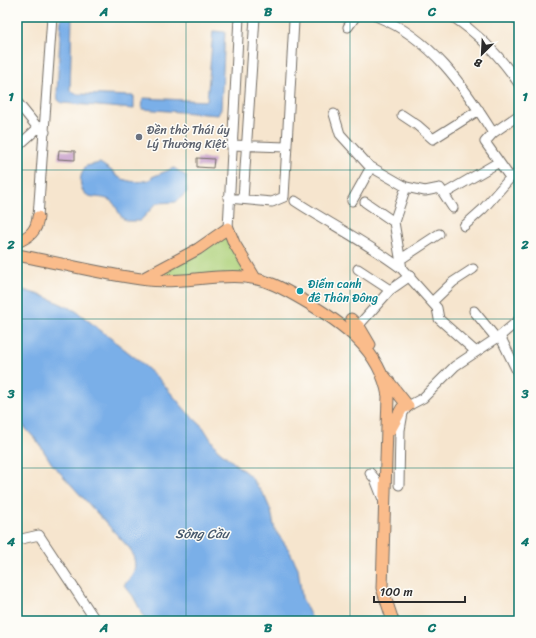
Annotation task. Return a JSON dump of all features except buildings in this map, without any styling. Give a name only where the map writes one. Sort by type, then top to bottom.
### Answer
[{"type":"main road","points":[[17,242],[29,236],[35,229],[38,217]]},
{"type":"main road","points":[[142,279],[198,249],[228,228],[234,243],[255,278]]},
{"type":"main road","points":[[17,255],[142,279],[160,281],[230,276],[255,278],[272,282],[284,288],[346,328],[378,364]]},
{"type":"main road","points":[[354,322],[369,342],[383,375],[388,396],[385,432],[382,588],[393,621]]},
{"type":"main road","points":[[383,375],[408,406],[402,408],[385,432]]},
{"type":"street","points":[[38,217],[42,130],[52,17]]},
{"type":"street","points":[[228,228],[228,198],[239,17]]},
{"type":"street","points":[[243,199],[256,17]]},
{"type":"street","points":[[228,198],[272,202],[284,197],[294,21],[292,17]]},
{"type":"street","points":[[348,28],[355,17]]},
{"type":"street","points":[[378,17],[394,24],[424,44],[460,82],[493,133]]},
{"type":"street","points":[[453,17],[464,20],[498,55],[519,84]]},
{"type":"street","points":[[513,17],[519,20]]},
{"type":"street","points":[[237,52],[253,53]]},
{"type":"street","points":[[17,102],[42,130]]},
{"type":"street","points":[[234,102],[250,103]]},
{"type":"street","points":[[402,115],[417,125],[433,139],[479,110]]},
{"type":"street","points":[[334,114],[340,134],[370,167],[373,167],[406,187],[425,191],[439,188],[453,208]]},
{"type":"street","points":[[464,226],[483,209],[515,175],[499,162],[485,144],[486,140],[493,133],[519,115]]},
{"type":"street","points":[[17,147],[42,130]]},
{"type":"street","points":[[231,145],[286,147]]},
{"type":"street","points":[[444,194],[499,162]]},
{"type":"street","points":[[352,201],[370,167]]},
{"type":"street","points":[[402,269],[394,222],[406,187]]},
{"type":"street","points":[[295,201],[336,228],[374,248],[402,269],[410,276],[439,311],[439,319],[475,351]]},
{"type":"street","points":[[365,202],[394,222]]},
{"type":"street","points":[[401,259],[439,234]]},
{"type":"street","points":[[358,269],[390,290]]},
{"type":"street","points":[[432,302],[453,282],[473,269]]},
{"type":"street","points":[[354,322],[390,290],[410,276]]},
{"type":"street","points":[[474,311],[498,337],[519,375]]},
{"type":"street","points":[[399,485],[400,430],[403,413],[408,406],[423,398],[455,366],[475,351],[498,337],[519,320]]},
{"type":"street","points":[[370,473],[376,479],[384,504]]},
{"type":"street","points":[[17,540],[40,535],[96,621]]},
{"type":"green space","points":[[225,236],[246,270],[244,274],[160,276],[162,271]]},
{"type":"water","points":[[61,17],[72,17],[70,91],[76,94],[134,96],[134,109],[62,103],[58,100],[57,94]]},
{"type":"water","points":[[213,31],[225,32],[221,109],[218,115],[142,109],[143,98],[207,101]]},
{"type":"water","points":[[100,163],[115,173],[115,175],[132,182],[151,179],[152,177],[174,168],[186,176],[187,192],[176,202],[157,203],[140,221],[127,221],[121,217],[116,207],[108,199],[90,196],[83,191],[80,180],[86,166]]},
{"type":"water","name":"Sông Cầu","points":[[17,288],[46,297],[76,311],[137,359],[159,379],[187,412],[203,427],[217,449],[250,476],[265,497],[271,511],[275,530],[289,550],[298,568],[302,598],[313,621],[146,621],[133,596],[124,585],[131,576],[135,564],[130,549],[52,464],[38,442],[17,419]]},
{"type":"place","name":"Đền thờ Thái úy Lý Thường Kiệt","points":[[139,137]]},
{"type":"place","name":"Điếm canh đê Thôn Đông","points":[[300,291]]}]
